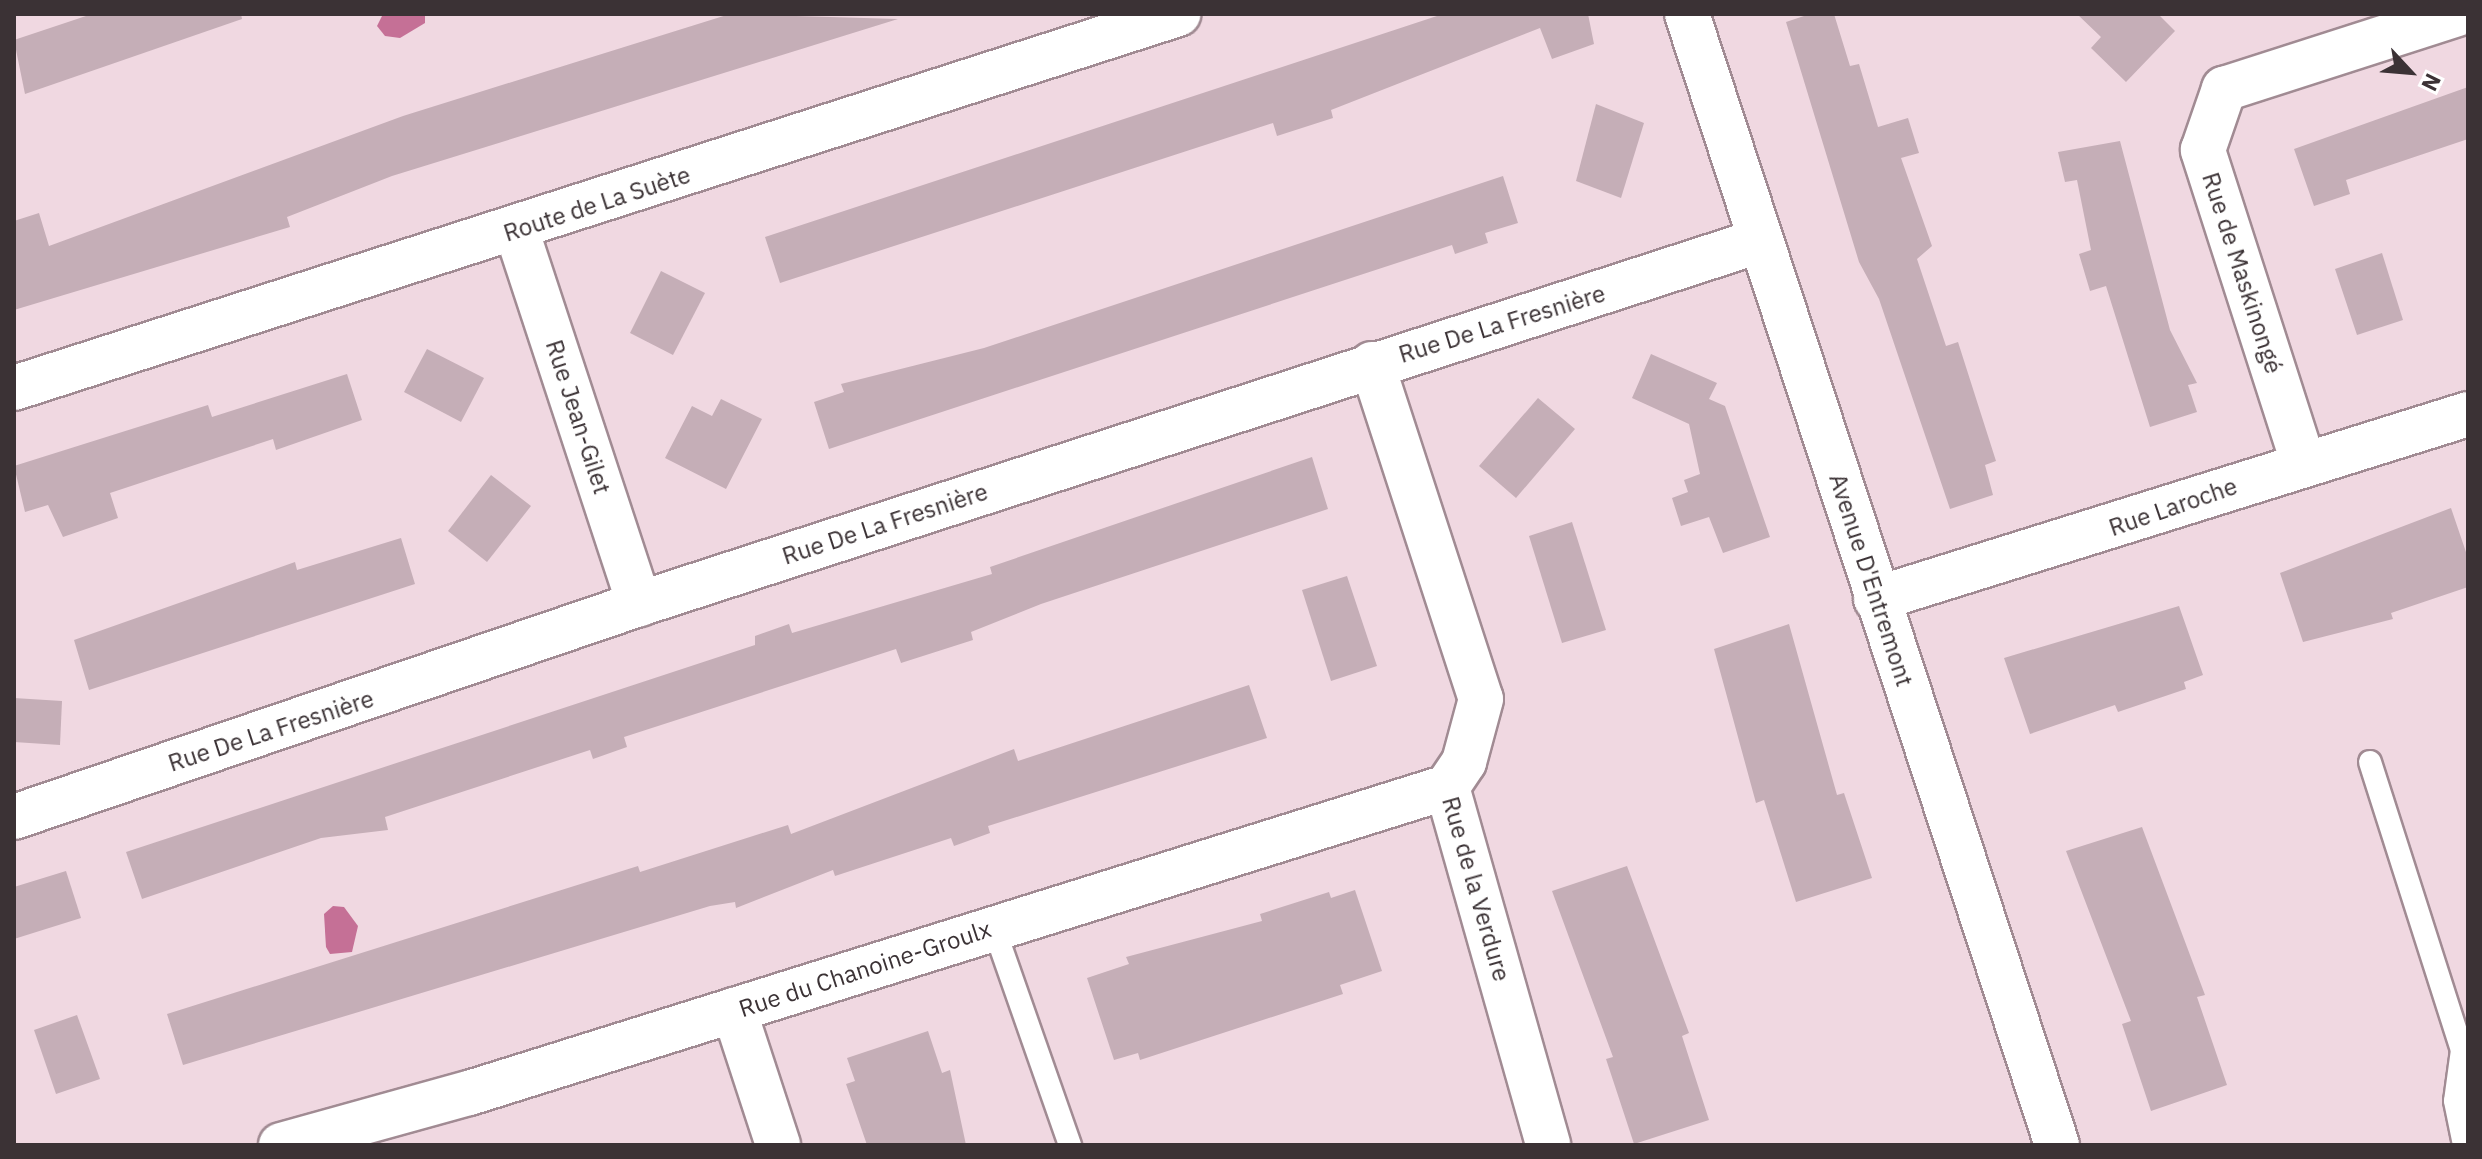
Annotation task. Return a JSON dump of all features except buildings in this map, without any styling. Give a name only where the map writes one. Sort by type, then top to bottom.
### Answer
[{"type":"street","name":"Route de La Suète","points":[[14,388],[1178,14]]},
{"type":"street","name":"Avenue D'Entremont","points":[[1687,14],[2057,1145]]},
{"type":"street","name":"Rue de Maskinongé","points":[[2303,462],[2203,150],[2224,89],[2457,14]]},
{"type":"street","name":"Rue Jean-Gilet","points":[[516,229],[639,604]]},
{"type":"street","name":"Rue De La Fresnière","points":[[14,817],[639,604],[1759,241]]},
{"type":"street","name":"Rue de la Verdure","points":[[1372,364],[1481,699],[1464,762],[1447,787],[1548,1145]]},
{"type":"street","name":"Rue Laroche","points":[[1876,599],[2155,516],[2303,462],[2468,414]]},
{"type":"street","name":"Rue du Chanoine-Groulx","points":[[281,1145],[734,1010],[1447,787]]},
{"type":"street","points":[[734,1010],[778,1145]]},
{"type":"lane","points":[[2370,762],[2465,1049],[2455,1101],[2464,1145]]},
{"type":"lane","points":[[994,928],[1070,1145]]},
{"type":"shaded area","points":[[383,14],[425,14],[425,23],[400,38],[385,36],[377,26]]},
{"type":"shaded area","points":[[333,906],[344,907],[358,926],[352,952],[330,954],[326,947],[324,914]]}]
